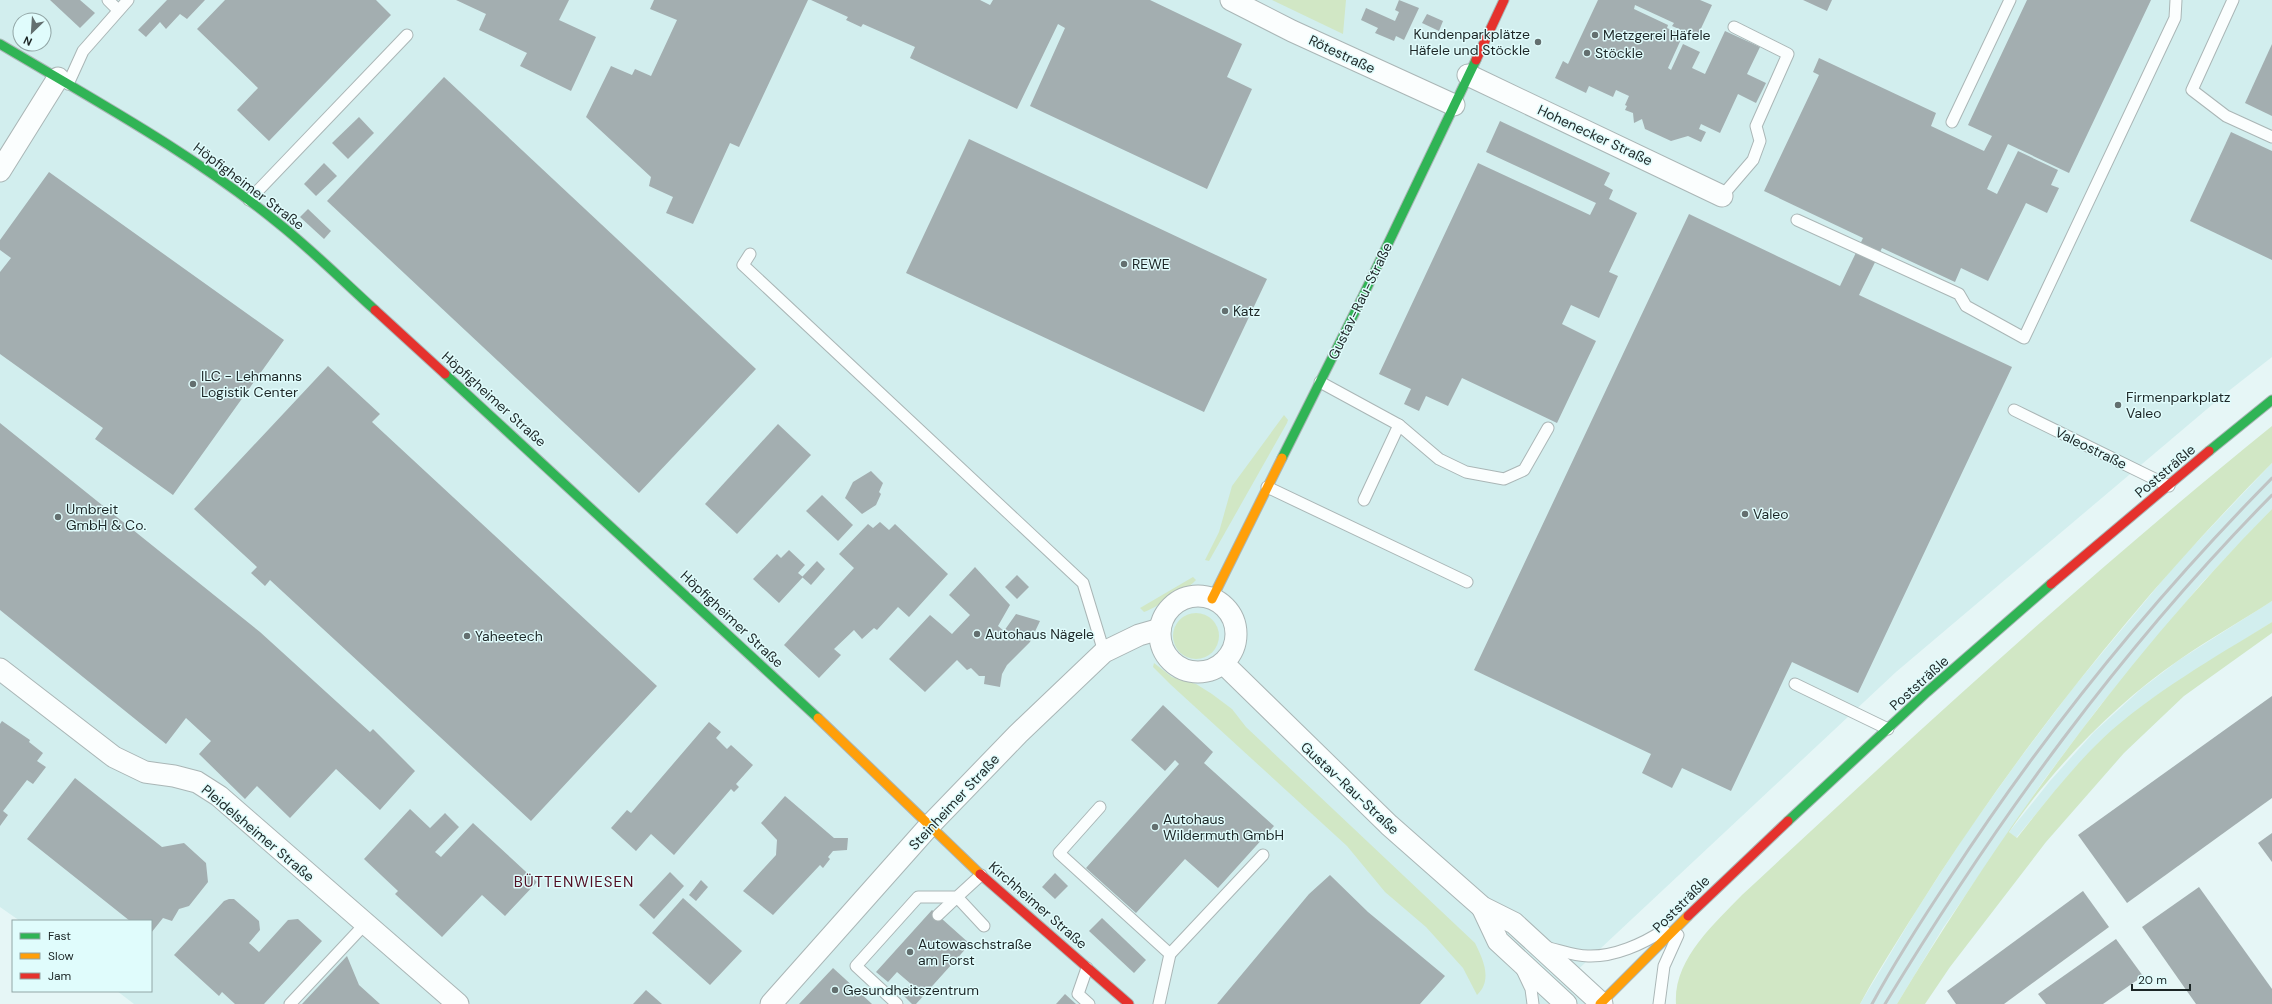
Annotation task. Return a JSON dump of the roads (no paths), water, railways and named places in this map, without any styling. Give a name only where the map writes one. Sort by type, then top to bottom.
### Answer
[{"type":"street","name":"Rötestraße","points":[[1231,0],[1292,31],[1454,105]]},
{"type":"street","name":"Gustav-Rau-Straße","points":[[1212,599],[1363,296],[1504,0]]},
{"type":"street","name":"Höpfigheimer Straße","points":[[0,44],[172,147],[249,200],[279,223],[590,505],[930,825]]},
{"type":"street","name":"Hohenecker Straße","points":[[1468,75],[1722,196]]},
{"type":"street","points":[[0,171],[63,81]]},
{"type":"street","name":"Poststräßle","points":[[1601,1004],[1690,914],[1817,792],[2043,592],[2272,400]]},
{"type":"street","points":[[1201,596],[1212,599],[1227,611],[1236,629],[1233,648],[1223,664],[1211,670],[1198,673],[1185,671],[1174,664],[1165,654],[1160,642],[1160,629],[1163,618],[1170,608],[1179,601],[1190,597],[1201,596]]},
{"type":"street","name":"Steinheimer Straße","points":[[771,1004],[930,825],[1013,739],[1104,652],[1139,635],[1160,629]]},
{"type":"street","name":"Gustav-Rau-Straße","points":[[1223,664],[1389,825],[1482,907],[1514,923],[1601,1004]]},
{"type":"street","name":"Pleidelsheimer Straße","points":[[0,669],[114,757],[145,772],[174,776],[197,782],[218,796],[458,1004]]},
{"type":"street","name":"Kirchheimer Straße","points":[[930,825],[982,875],[1129,1004]]},
{"type":"street","name":"Gustav-Rau-Straße","points":[[1482,907],[1498,941],[1566,1004]]},
{"type":"lane","points":[[108,0],[118,10]]},
{"type":"lane","points":[[63,81],[83,51],[128,0]]},
{"type":"lane","points":[[1952,122],[2010,0]]},
{"type":"lane","points":[[1797,220],[1959,294],[1966,306],[2024,338],[2175,18],[2176,0]]},
{"type":"lane","points":[[2233,0],[2192,90],[2226,116],[2272,137]]},
{"type":"lane","points":[[1722,196],[1753,160],[1760,141],[1756,126],[1788,54],[1734,27]]},
{"type":"lane","points":[[249,200],[407,35]]},
{"type":"lane","points":[[750,254],[743,265],[1083,583],[1104,652]]},
{"type":"lane","points":[[1320,382],[1399,425],[1439,459],[1466,472],[1504,479],[1524,470],[1548,428]]},
{"type":"lane","name":"Valeostraße","points":[[2014,410],[2169,486]]},
{"type":"lane","points":[[1364,500],[1399,425]]},
{"type":"lane","points":[[1267,487],[1467,582]]},
{"type":"lane","points":[[1795,684],[1888,729]]},
{"type":"lane","points":[[1100,807],[1059,853],[1170,954]]},
{"type":"lane","points":[[1159,1004],[1170,954],[1263,855]]},
{"type":"lane","points":[[938,915],[982,875]]},
{"type":"lane","points":[[897,1004],[878,980],[856,966],[918,897],[957,897],[984,926]]},
{"type":"lane","points":[[1537,946],[1587,956],[1608,954],[1643,942],[1690,914]]},
{"type":"lane","points":[[1659,1004],[1664,966],[1690,914]]},
{"type":"lane","points":[[290,1004],[366,923]]},
{"type":"lane","points":[[1517,958],[1531,990],[1533,1004]]},
{"type":"lane","points":[[1087,968],[1078,994],[1089,1004]]},
{"type":"railway","points":[[1872,1004],[1910,939],[1951,876],[1987,823],[2062,719],[2142,620],[2184,572],[2272,478]]},
{"type":"railway","points":[[1885,1004],[1971,869],[2016,803],[2064,738],[2112,675],[2163,613],[2272,495]]},
{"type":"place","name":"Metzgerei Häfele","points":[[1595,35]]},
{"type":"place","name":"Kundenparkplätze Häfele und Stöckle","points":[[1538,42]]},
{"type":"place","name":"Stöckle","points":[[1587,53]]},
{"type":"place","name":"REWE","points":[[1124,264]]},
{"type":"place","name":"Katz","points":[[1225,311]]},
{"type":"place","name":"ILC - Lehmanns Logistik Center","points":[[193,384]]},
{"type":"place","name":"Firmenparkplatz Valeo","points":[[2118,405]]},
{"type":"place","name":"Valeo","points":[[1745,514]]},
{"type":"place","name":"Umbreit GmbH & Co.","points":[[58,517]]},
{"type":"place","name":"Autohaus Nägele","points":[[977,634]]},
{"type":"place","name":"Yaheetech","points":[[467,636]]},
{"type":"place","name":"Autohaus Wildermuth GmbH","points":[[1155,827]]},
{"type":"place","name":"Autowaschstraße am Forst","points":[[910,952]]},
{"type":"place","name":"Gesundheitszentrum","points":[[835,990]]},
{"type":"district","name":"BÜTTENWIESEN","points":[[574,882]]}]
